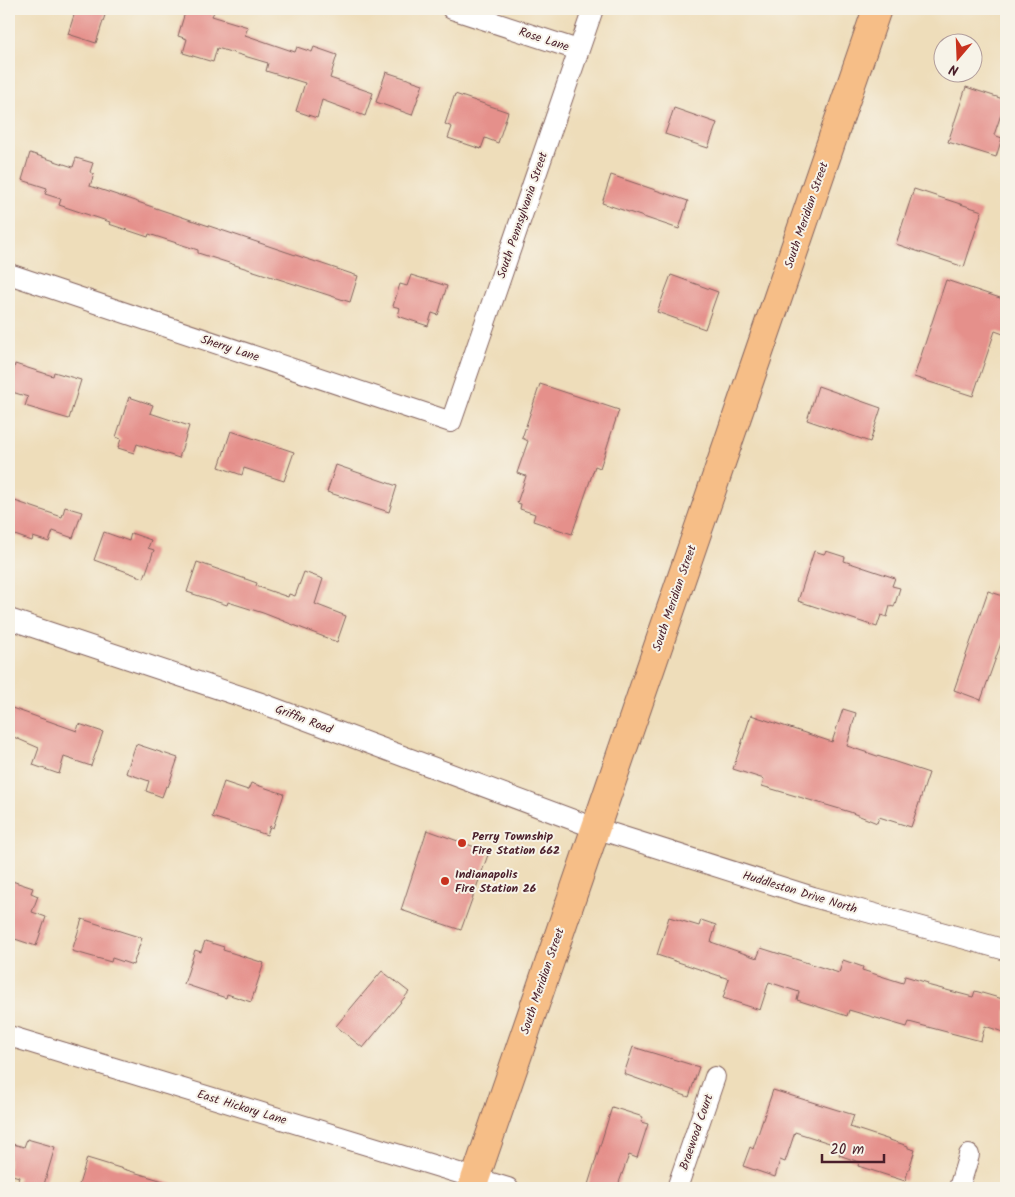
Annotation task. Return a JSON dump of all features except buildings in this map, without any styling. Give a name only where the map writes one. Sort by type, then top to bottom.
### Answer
[{"type":"main road","name":"South Meridian Street","points":[[474,1182],[877,9]]},
{"type":"street","name":"Rose Lane","points":[[452,9],[578,50]]},
{"type":"street","name":"South Pennsylvania Street","points":[[451,422],[592,9]]},
{"type":"street","name":"Sherry Lane","points":[[9,274],[451,422]]},
{"type":"street","name":"Griffin Road","points":[[9,619],[261,703],[595,828]]},
{"type":"street","name":"Huddleston Drive North","points":[[595,828],[814,897],[1006,950]]},
{"type":"street","name":"East Hickory Lane","points":[[9,1036],[474,1182],[508,1188]]},
{"type":"street","name":"Braewood Court","points":[[677,1188],[715,1077]]},
{"type":"street","points":[[959,1188],[970,1155]]},
{"type":"place","name":"Perry Township Fire Station 662","points":[[462,843]]},
{"type":"place","name":"Indianapolis Fire Station 26","points":[[445,881]]}]
